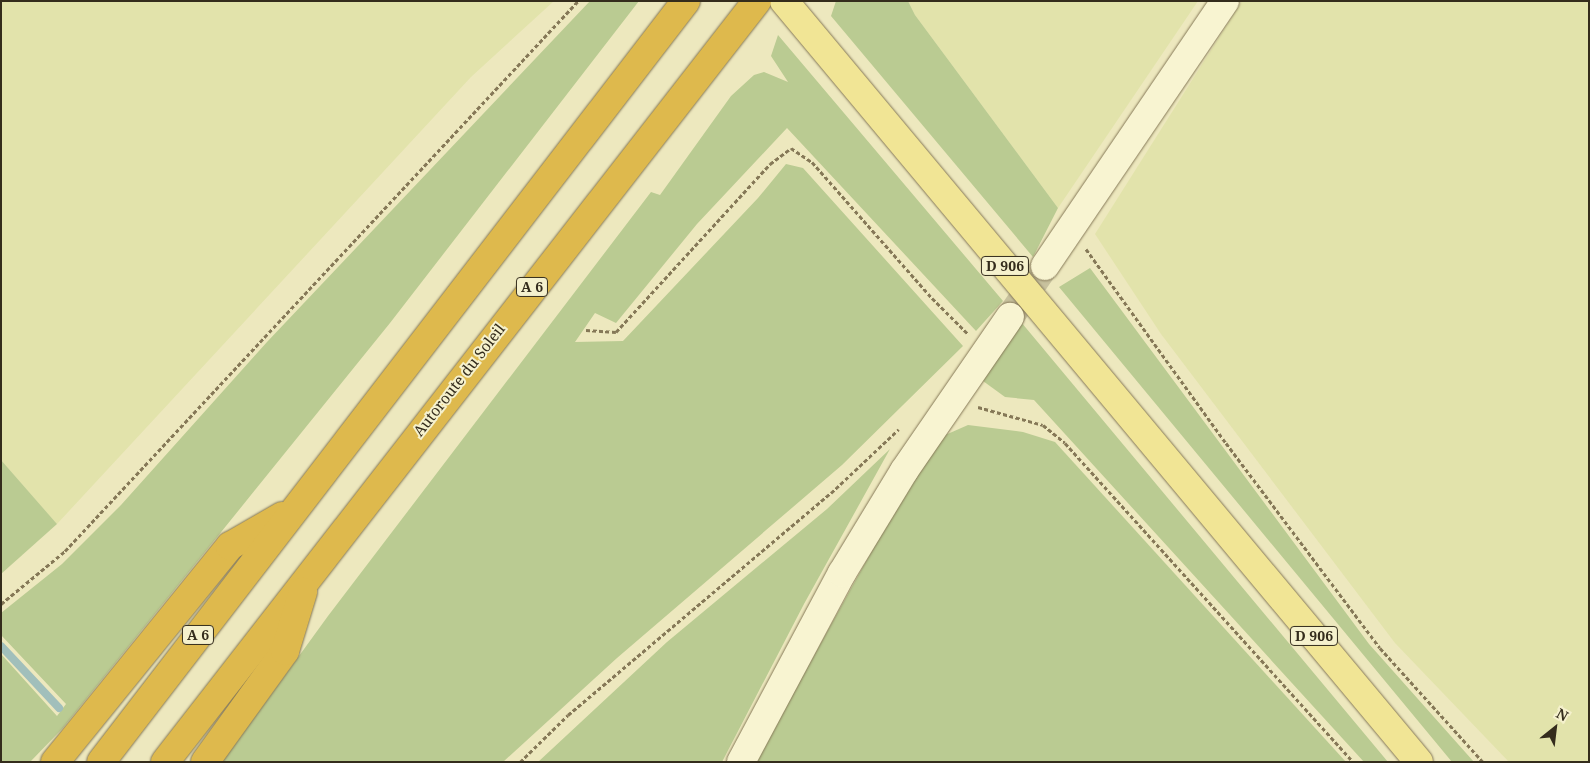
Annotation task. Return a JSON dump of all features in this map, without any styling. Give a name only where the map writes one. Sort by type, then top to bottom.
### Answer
[{"type":"highway","name":"A 6","points":[[102,762],[294,508],[686,1]]},
{"type":"highway","name":"Autoroute du Soleil","points":[[165,762],[308,574],[757,1]]},
{"type":"highway","points":[[55,762],[230,546],[294,508]]},
{"type":"highway","points":[[205,762],[284,651],[308,574]]},
{"type":"main road","name":"D 906","points":[[792,11],[1419,762]]},
{"type":"street","points":[[1045,266],[1226,1]]},
{"type":"street","points":[[741,762],[842,573],[904,471],[1010,317]]},
{"type":"path","points":[[1,604],[65,551],[578,1]]},
{"type":"path","points":[[586,330],[616,332],[770,164],[791,148],[812,162],[932,298],[967,332],[984,357]]},
{"type":"path","points":[[1072,228],[1226,443],[1380,648],[1483,762]]},
{"type":"path","points":[[953,400],[1043,425],[1064,443],[1353,762]]},
{"type":"path","points":[[520,762],[568,715],[831,493],[904,425]]},
{"type":"green space","points":[[1,1],[554,1],[471,77],[57,524],[1,460]]},
{"type":"green space","points":[[590,1],[639,1],[390,323],[62,729],[30,762],[1,762],[1,654],[57,716],[66,704],[1,635],[1,613],[62,564],[121,505],[267,342]]},
{"type":"green space","points":[[836,1],[908,1],[915,15],[1058,208],[1033,257],[831,16]]},
{"type":"green space","points":[[908,1],[1198,1],[1058,208],[915,15]]},
{"type":"green space","points":[[1242,1],[1589,1],[1589,762],[1509,762],[1395,643],[1161,334],[1095,234]]},
{"type":"green space","points":[[778,35],[1003,301],[976,331],[787,128],[697,224],[616,323],[595,313],[575,342],[623,341],[758,198],[786,164],[803,168],[963,346],[842,465],[617,658],[503,762],[222,762],[328,616],[651,192],[660,195],[731,96],[754,75],[764,72],[788,82],[771,56]]},
{"type":"green space","points":[[1090,268],[1369,644],[1474,762],[1452,762],[1059,287]]},
{"type":"green space","points":[[1021,322],[1388,762],[1364,762],[1034,400],[1005,397],[983,381]]},
{"type":"green space","points":[[968,425],[1023,432],[1055,442],[1346,762],[755,762],[890,518],[943,436]]},
{"type":"green space","points":[[890,449],[804,604],[722,762],[538,762],[667,642],[827,509]]},
{"type":"green space","points":[[1,460],[57,524],[1,574]]},
{"type":"waterway","points":[[1,646],[59,708]]},
{"type":"tunnel","points":[[1010,317],[1045,266]]}]
